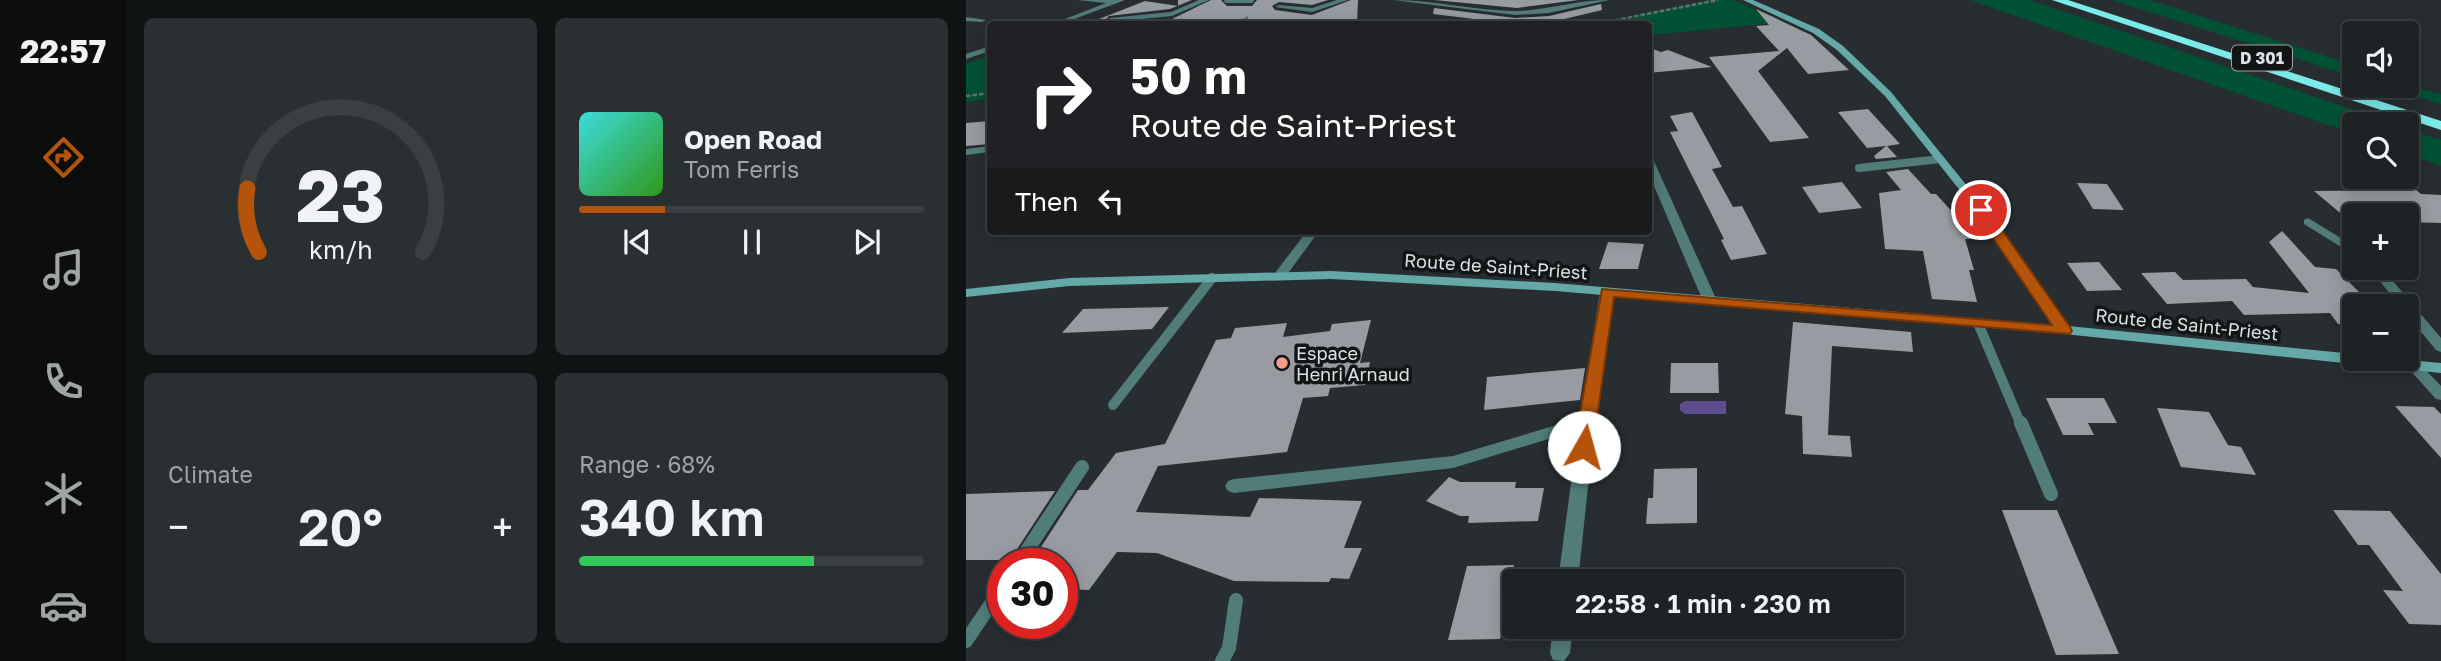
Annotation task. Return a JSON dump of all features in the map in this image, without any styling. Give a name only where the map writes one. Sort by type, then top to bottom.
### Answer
[{"type":"highway","name":"D 301","points":[[2057,0],[2441,126]]},
{"type":"highway","name":"D 301","points":[[2082,0],[2441,115]]},
{"type":"street","points":[[1081,0],[1118,1]]},
{"type":"street","points":[[1110,20],[1172,14],[1205,0]]},
{"type":"street","points":[[1279,7],[1312,10],[1344,0]]},
{"type":"street","points":[[1398,0],[1515,13],[1549,11],[1605,0]]},
{"type":"street","points":[[1747,0],[1816,31],[1840,48],[1888,94],[1981,210],[2064,331]]},
{"type":"street","points":[[1063,21],[1118,1]]},
{"type":"street","points":[[966,19],[982,20]]},
{"type":"street","points":[[966,57],[987,49]]},
{"type":"street","points":[[966,152],[987,149]]},
{"type":"street","points":[[1652,168],[1710,301]]},
{"type":"street","points":[[2308,222],[2342,243]]},
{"type":"street","points":[[1278,276],[1310,235]]},
{"type":"street","name":"Route de Saint-Priest","points":[[966,293],[1069,282],[1331,275],[1607,292],[1978,323],[2342,359]]},
{"type":"street","points":[[2385,280],[2441,347]]},
{"type":"street","points":[[1570,569],[1587,421],[1607,292]]},
{"type":"street","name":"Route de Saint-Priest","points":[[2419,366],[2441,368]]},
{"type":"street","points":[[2419,371],[2441,395]]},
{"type":"street","points":[[1234,486],[1453,462],[1587,421]]},
{"type":"street","points":[[1560,653],[1562,639]]},
{"type":"lane","points":[[1227,0],[1251,0]]},
{"type":"lane","points":[[1859,168],[1940,159]]},
{"type":"lane","points":[[1113,405],[1212,278]]},
{"type":"lane","points":[[1978,323],[2052,494]]},
{"type":"lane","points":[[1029,548],[1082,467]]},
{"type":"lane","points":[[1222,661],[1229,648],[1236,600]]},
{"type":"lane","points":[[966,641],[987,610]]},
{"type":"path","points":[[1611,21],[1718,0]]},
{"type":"path","points":[[966,96],[987,93]]},
{"type":"green space","points":[[1709,0],[1733,0],[1785,22],[1652,35],[1652,21],[1604,21]]},
{"type":"green space","points":[[1970,0],[2029,0],[2360,112],[2342,112],[2342,130]]},
{"type":"green space","points":[[2112,0],[2150,0],[2342,61],[2342,73]]},
{"type":"green space","points":[[987,56],[987,99],[966,102],[966,64]]},
{"type":"green space","points":[[2419,87],[2441,95],[2441,104],[2419,97]]},
{"type":"green space","points":[[2419,132],[2441,140],[2441,166],[2419,158]]},
{"type":"shaded area","points":[[1685,401],[1726,401],[1726,414],[1685,414],[1680,410],[1680,404]]},
{"type":"building","points":[[1178,0],[1192,0],[1178,6]]},
{"type":"building","points":[[1211,0],[1221,0],[1227,6],[1252,6],[1257,0],[1328,0],[1312,5],[1279,2],[1272,6],[1275,10],[1312,15],[1351,0],[1358,0],[1357,21],[1148,21],[1172,19]]},
{"type":"building","points":[[1434,0],[1578,0],[1517,8]]},
{"type":"building","points":[[1145,1],[1178,6],[1109,16],[1104,21],[1094,21]]},
{"type":"building","points":[[1601,4],[1602,10],[1556,21],[1491,21],[1433,14],[1434,8],[1515,18],[1549,16]]},
{"type":"building","points":[[1756,9],[1811,35],[1849,70],[1808,74],[1787,48],[1758,71],[1809,138],[1770,142],[1709,57],[1779,51],[1756,26],[1769,25]]},
{"type":"building","points":[[1652,49],[1661,52],[1668,50],[1712,67],[1652,73]]},
{"type":"building","points":[[1868,109],[1900,144],[1887,146],[1897,157],[1876,159],[1874,156],[1886,146],[1867,148],[1838,112]]},
{"type":"building","points":[[1692,112],[1722,167],[1712,169],[1733,207],[1742,206],[1767,254],[1731,260],[1721,240],[1724,239],[1670,132],[1678,131],[1670,116]]},
{"type":"building","points":[[987,121],[987,144],[966,146],[966,123]]},
{"type":"building","points":[[1908,169],[1931,194],[1936,194],[1977,239],[1965,239],[1974,270],[1969,270],[1977,302],[1932,299],[1923,251],[1885,249],[1879,193],[1901,190],[1886,172]]},
{"type":"building","points":[[1842,182],[1862,208],[1819,213],[1802,187]]},
{"type":"building","points":[[2077,183],[2107,184],[2124,210],[2093,209]]},
{"type":"building","points":[[2416,190],[2421,194],[2441,195],[2441,223],[2419,222],[2419,203],[2342,203],[2342,212],[2339,212],[2314,191]]},
{"type":"building","points":[[2282,231],[2315,267],[2336,269],[2342,275],[2342,280],[2347,280],[2361,294],[2342,294],[2342,324],[2338,324],[2330,313],[2244,315],[2232,301],[2167,304],[2141,273],[2175,272],[2183,280],[2246,279],[2253,287],[2309,293],[2269,242]]},
{"type":"building","points":[[1608,242],[1644,244],[1638,269],[1599,269]]},
{"type":"building","points":[[2099,262],[2122,290],[2087,291],[2067,263]]},
{"type":"building","points":[[1169,307],[1152,329],[1062,333],[1083,309]]},
{"type":"building","points":[[1371,320],[1360,363],[1370,362],[1365,385],[1330,388],[1328,396],[1303,398],[1287,452],[1158,466],[1136,512],[1250,517],[1259,498],[1362,501],[1344,548],[1362,548],[1349,579],[1331,578],[1329,582],[1234,581],[1157,553],[1117,552],[1089,590],[1078,590],[1078,548],[1040,548],[1078,490],[1088,490],[1116,453],[1165,444],[1216,340],[1231,338],[1235,328],[1287,323],[1283,337],[1330,331],[1332,324]]},
{"type":"building","points":[[1793,322],[1911,332],[1913,352],[1832,346],[1828,435],[1850,436],[1852,457],[1803,454],[1802,416],[1785,414]]},
{"type":"building","points":[[1671,363],[1718,363],[1719,393],[1670,393]]},
{"type":"building","points":[[1585,368],[1580,400],[1484,410],[1487,377]]},
{"type":"building","points":[[2046,398],[2104,398],[2117,423],[2088,423],[2094,435],[2063,435]]},
{"type":"building","points":[[2395,406],[2434,407],[2441,414],[2441,458]]},
{"type":"building","points":[[2157,408],[2209,412],[2228,445],[2241,447],[2256,475],[2181,467]]},
{"type":"building","points":[[1697,468],[1697,523],[1646,524],[1648,498],[1653,498],[1654,469]]},
{"type":"building","points":[[1449,477],[1460,482],[1516,482],[1515,488],[1544,488],[1538,521],[1468,523],[1469,516],[1460,516],[1426,501]]},
{"type":"building","points":[[1055,491],[1018,548],[987,548],[987,560],[966,560],[966,494]]},
{"type":"building","points":[[2002,510],[2057,510],[2119,654],[2056,655]]},
{"type":"building","points":[[2333,510],[2390,511],[2441,574],[2441,625],[2409,624],[2383,590],[2403,591],[2369,545],[2358,545]]},
{"type":"building","points":[[1514,565],[1513,569],[1502,569],[1500,639],[1448,640],[1467,566]]},
{"type":"place","name":"Espace Henri Arnaud","points":[[1282,363]]},
{"type":"route","points":[[1584,447],[1607,292],[2064,331],[1981,210]]}]
